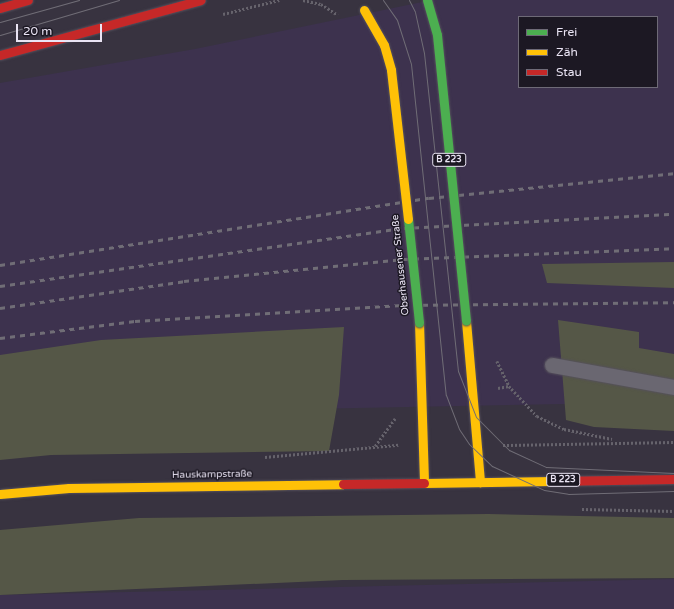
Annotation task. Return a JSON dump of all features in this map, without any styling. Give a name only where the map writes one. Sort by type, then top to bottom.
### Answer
[{"type":"main road","points":[[0,8],[28,0]]},
{"type":"main road","points":[[0,55],[201,0]]},
{"type":"main road","name":"Oberhausener Straße","points":[[355,0],[364,10],[384,45],[391,70],[419,322],[424,483]]},
{"type":"main road","name":"B 223","points":[[427,0],[437,36],[466,321],[480,482]]},
{"type":"main road","name":"B 223","points":[[424,483],[674,479]]},
{"type":"main road","name":"Hauskampstraße","points":[[0,494],[69,488],[424,483]]},
{"type":"lane","points":[[552,365],[674,387]]},
{"type":"path","points":[[303,0],[321,4],[338,15]]},
{"type":"path","points":[[495,357],[509,386],[537,416],[564,429],[616,440],[674,442]]},
{"type":"shaded area","points":[[432,0],[674,0],[674,410],[563,404],[0,415],[0,83],[195,49]]},
{"type":"shaded area","points":[[674,579],[674,609],[0,609],[0,595]]},
{"type":"green space","points":[[674,262],[674,288],[547,283],[542,264]]},
{"type":"green space","points":[[558,320],[639,332],[639,348],[674,354],[674,431],[594,427],[566,420]]},
{"type":"green space","points":[[344,327],[339,395],[329,451],[51,455],[0,460],[0,355],[101,340]]},
{"type":"green space","points":[[488,514],[674,518],[674,578],[343,580],[0,595],[0,530],[139,518]]},
{"type":"tram line","points":[[0,22],[79,0]]},
{"type":"tram line","points":[[0,35],[119,0]]},
{"type":"tram line","points":[[383,0],[397,20],[411,64],[446,395],[459,429],[469,444],[492,466],[544,490],[568,494],[674,491]]},
{"type":"tram line","points":[[409,0],[415,12],[424,53],[458,371],[476,417],[509,450],[546,467],[674,473]]},
{"type":"railway","points":[[0,265],[429,198],[674,173]]},
{"type":"railway","points":[[0,286],[404,228],[674,214]]},
{"type":"railway","points":[[0,308],[184,281],[404,259],[674,248]]},
{"type":"railway","points":[[0,338],[135,321],[403,305],[674,302]]},
{"type":"traffic: slow","points":[[364,10],[384,45],[391,70],[408,219]]},
{"type":"traffic: slow","points":[[466,321],[480,482]]},
{"type":"traffic: slow","points":[[419,322],[424,483],[553,481]]},
{"type":"traffic: slow","points":[[0,494],[69,488],[343,484]]},
{"type":"traffic: jam","points":[[0,8],[28,0]]},
{"type":"traffic: jam","points":[[0,55],[201,0]]},
{"type":"traffic: jam","points":[[553,481],[674,479]]},
{"type":"traffic: jam","points":[[343,484],[424,483]]},
{"type":"traffic: fast","points":[[427,0],[437,35],[466,321]]},
{"type":"traffic: fast","points":[[408,219],[419,322]]}]
